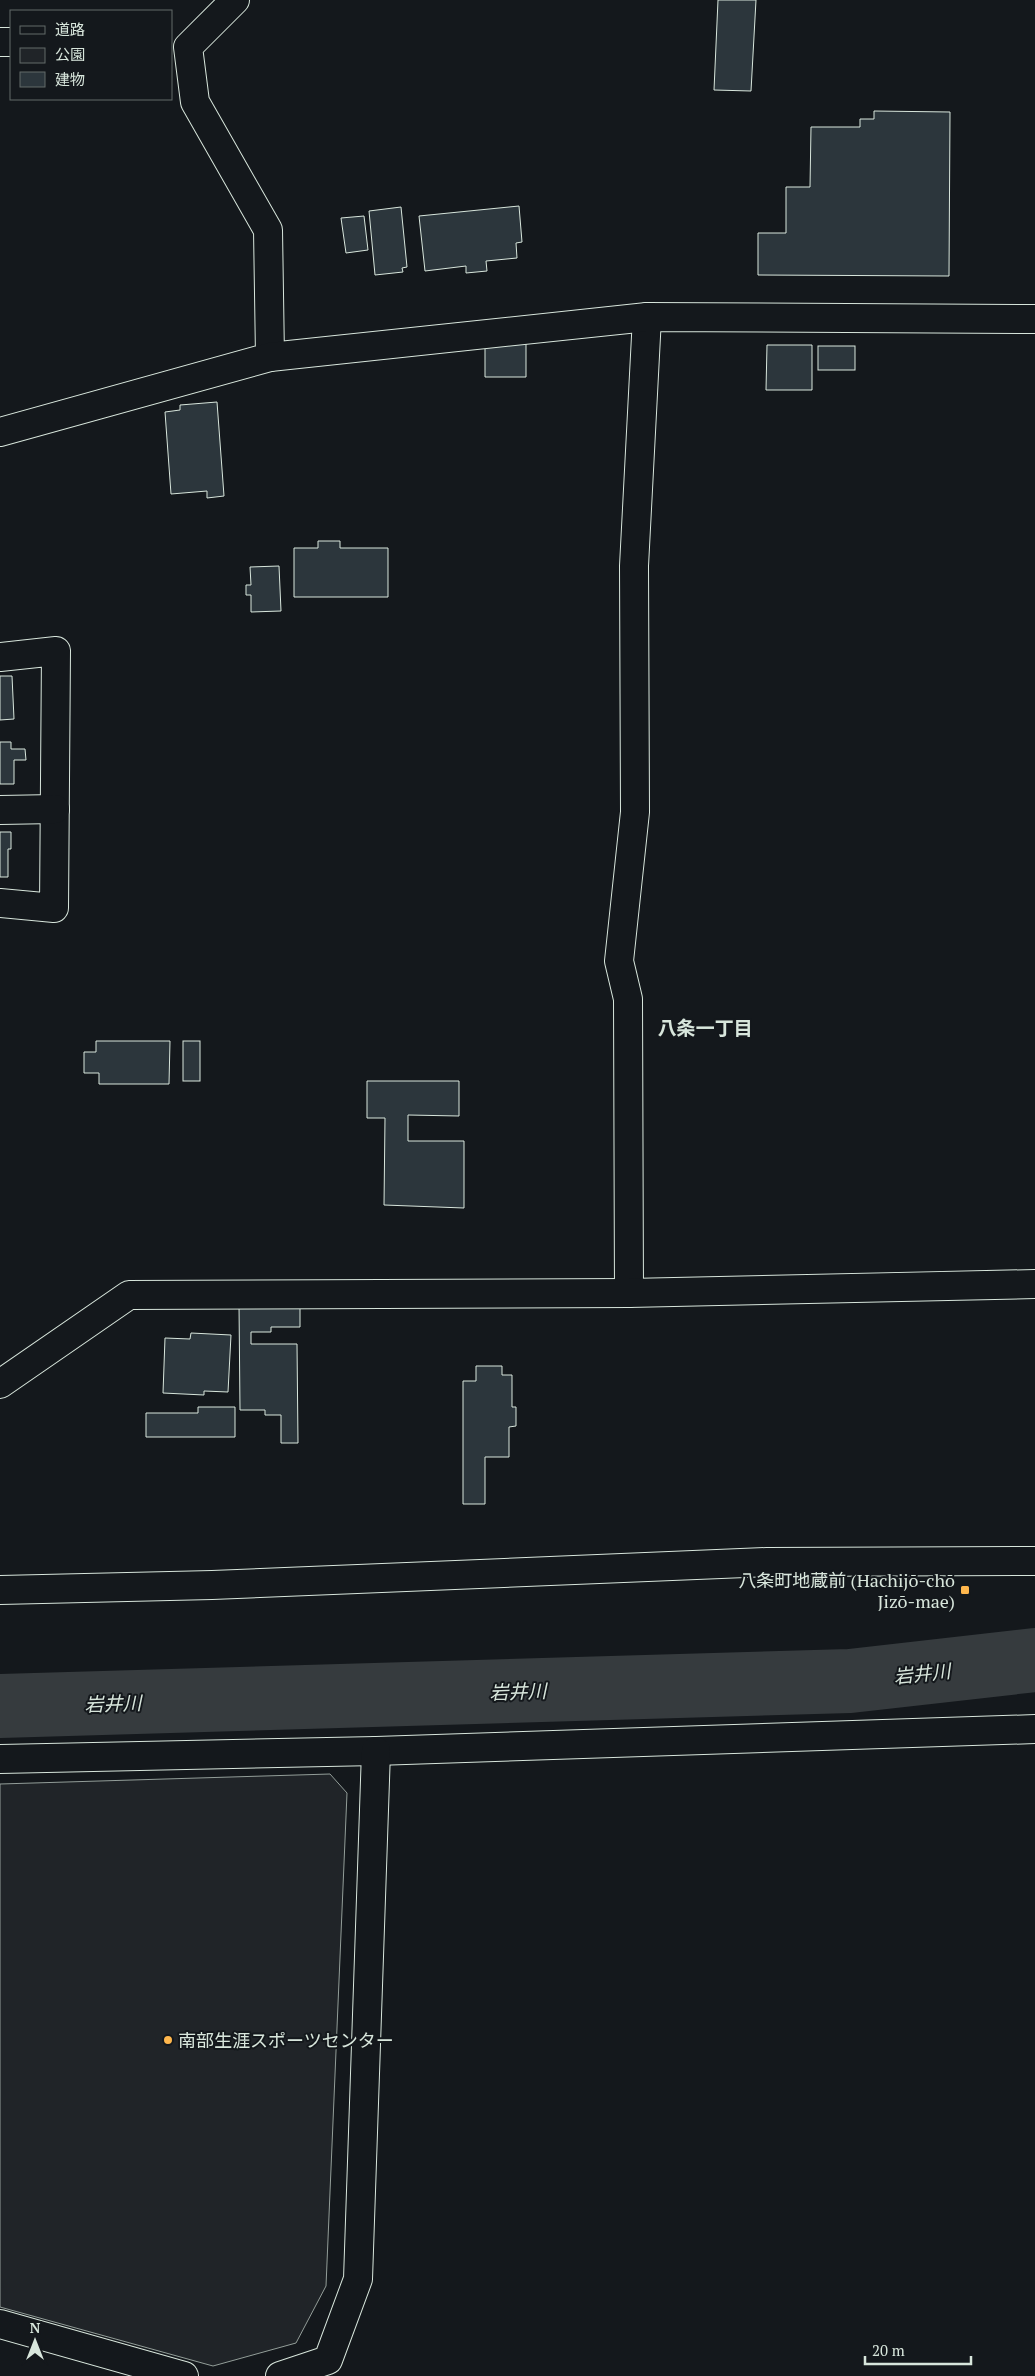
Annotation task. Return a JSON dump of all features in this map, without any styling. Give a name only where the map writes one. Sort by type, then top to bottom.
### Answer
[{"type":"street","points":[[235,0],[180,47],[195,102],[268,230],[270,357]]},
{"type":"street","points":[[629,1293],[628,999],[619,961],[635,812],[634,566],[647,317]]},
{"type":"street","points":[[0,432],[270,357],[647,317],[1035,319]]},
{"type":"street","points":[[0,657],[56,651],[54,908],[0,903]]},
{"type":"street","points":[[0,810],[55,809]]},
{"type":"street","points":[[0,1384],[129,1295],[629,1293],[1035,1284]]},
{"type":"street","points":[[0,1590],[212,1586],[767,1562],[1035,1561]]},
{"type":"street","points":[[0,1759],[376,1751],[1035,1729]]},
{"type":"street","points":[[280,2376],[328,2360],[358,2278],[376,1751]]},
{"type":"street","points":[[0,2324],[184,2376]]},
{"type":"green space","name":"南部生涯スポーツセンター","points":[[330,1774],[347,1793],[326,2286],[296,2343],[213,2366],[0,2307],[0,1784]]},
{"type":"building","points":[[718,0],[756,0],[751,91],[714,90]]},
{"type":"building","points":[[874,111],[950,112],[949,276],[758,275],[758,233],[786,233],[786,187],[810,187],[811,127],[860,127],[860,119],[874,119]]},
{"type":"building","points":[[519,206],[522,242],[516,243],[517,258],[486,261],[487,271],[466,273],[466,266],[425,271],[419,216]]},
{"type":"building","points":[[401,207],[407,267],[402,268],[403,272],[375,275],[369,211]]},
{"type":"building","points":[[364,216],[368,250],[346,253],[341,218]]},
{"type":"building","points":[[526,343],[526,377],[485,377],[485,346]]},
{"type":"building","points":[[767,345],[812,345],[812,390],[766,390]]},
{"type":"building","points":[[818,346],[855,346],[855,370],[818,370]]},
{"type":"building","points":[[217,402],[224,496],[207,498],[207,491],[171,494],[165,412],[180,410],[180,405]]},
{"type":"building","points":[[318,541],[340,541],[340,548],[388,548],[388,597],[294,597],[294,548],[318,548]]},
{"type":"building","points":[[279,566],[281,611],[251,612],[251,595],[246,595],[246,585],[251,585],[250,567]]},
{"type":"building","points":[[0,676],[12,676],[14,719],[0,720]]},
{"type":"building","points":[[0,742],[11,742],[11,749],[25,749],[26,760],[14,760],[14,784],[0,784]]},
{"type":"building","points":[[0,832],[11,832],[11,849],[8,849],[8,877],[0,877]]},
{"type":"building","points":[[96,1041],[170,1041],[169,1084],[99,1084],[99,1073],[84,1073],[84,1052],[96,1052]]},
{"type":"building","points":[[183,1041],[200,1041],[200,1081],[183,1081]]},
{"type":"building","points":[[367,1081],[459,1081],[459,1116],[408,1115],[408,1141],[464,1141],[464,1208],[384,1205],[385,1118],[367,1118]]},
{"type":"building","points":[[239,1305],[300,1305],[300,1327],[271,1327],[271,1332],[251,1332],[251,1344],[297,1344],[298,1443],[281,1443],[281,1415],[265,1415],[265,1410],[240,1410]]},
{"type":"building","points":[[191,1333],[231,1335],[228,1392],[204,1391],[204,1395],[163,1393],[165,1338],[190,1339]]},
{"type":"building","points":[[476,1366],[502,1366],[502,1375],[512,1375],[512,1407],[516,1407],[516,1426],[509,1427],[509,1457],[485,1457],[485,1504],[463,1504],[463,1381],[476,1381]]},
{"type":"building","points":[[198,1407],[235,1407],[235,1437],[146,1437],[146,1413],[198,1413]]},
{"type":"waterway","name":"岩井川","points":[[0,1706],[850,1681],[1035,1660]]},
{"type":"place","name":"八条町地蔵前 (Hachijō-chō Jizō-mae)","points":[[965,1590]]},
{"type":"place","name":"南部生涯スポーツセンター","points":[[168,2040]]},
{"type":"district","name":"八条一丁目","points":[[705,1027]]}]
